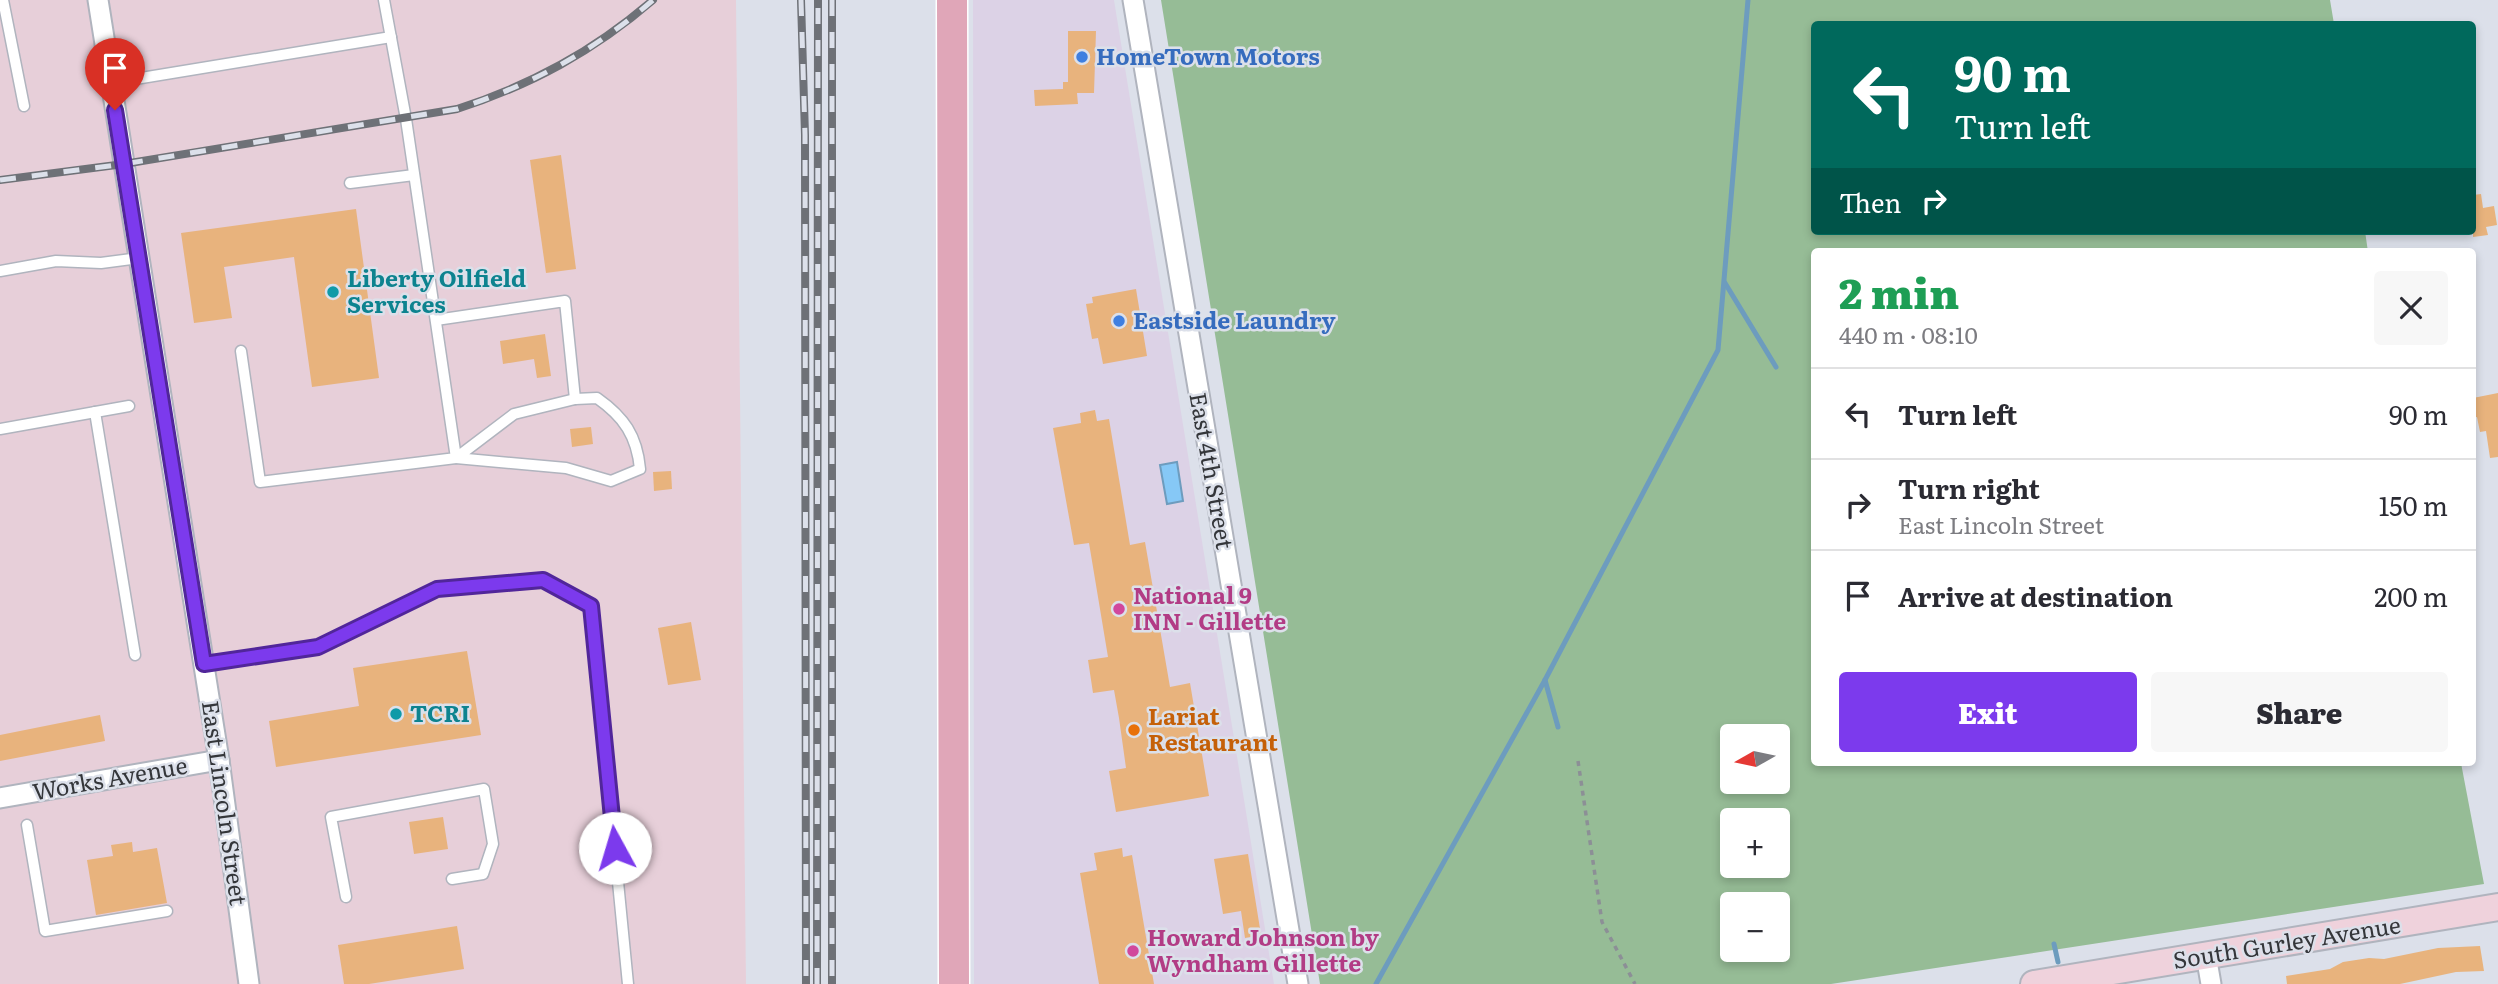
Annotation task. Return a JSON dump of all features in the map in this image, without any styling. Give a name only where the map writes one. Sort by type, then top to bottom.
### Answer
[{"type":"main road","points":[[952,0],[954,984]]},
{"type":"street","name":"East Lincoln Street","points":[[98,0],[219,760],[249,984]]},
{"type":"street","name":"East 4th Street","points":[[1133,0],[1298,984]]},
{"type":"street","name":"Works Avenue","points":[[0,799],[219,760]]},
{"type":"street","name":"South Gurley Avenue","points":[[2050,983],[2498,907]]},
{"type":"street","points":[[2207,955],[2211,984]]},
{"type":"lane","points":[[3,0],[24,106]]},
{"type":"lane","points":[[384,0],[414,175],[456,458]]},
{"type":"lane","points":[[111,83],[391,37]]},
{"type":"lane","points":[[350,183],[414,175]]},
{"type":"lane","points":[[0,271],[57,261],[101,263],[139,258]]},
{"type":"lane","points":[[436,320],[565,301],[575,399]]},
{"type":"lane","points":[[241,351],[260,482],[456,458],[566,468],[611,481],[640,469],[638,445],[616,411],[597,398],[575,399],[514,414],[456,458]]},
{"type":"lane","points":[[0,429],[129,406]]},
{"type":"lane","points":[[94,412],[135,655]]},
{"type":"lane","points":[[204,664],[318,647],[437,589],[543,580],[591,606],[628,984]]},
{"type":"lane","points":[[346,897],[331,817],[484,789],[493,844],[483,874],[452,879]]},
{"type":"lane","points":[[27,825],[45,932],[167,911]]},
{"type":"path","points":[[1578,761],[1602,922],[1635,984]]},
{"type":"shaded area","points":[[0,0],[736,0],[746,984],[0,984]]},
{"type":"shaded area","points":[[973,0],[1114,0],[1274,984],[974,984]]},
{"type":"green space","points":[[1161,0],[2330,0],[2334,21],[1811,21],[1811,235],[2366,235],[2367,248],[1811,248],[1811,766],[2462,766],[2484,884],[1831,984],[1320,984]]},
{"type":"water","points":[[1177,462],[1183,501],[1167,504],[1160,465]]},
{"type":"building","name":"HomeTown Motors","points":[[1068,31],[1096,31],[1094,93],[1077,93],[1078,104],[1035,106],[1034,90],[1063,89],[1063,82],[1068,82]]},
{"type":"building","points":[[561,155],[576,269],[546,273],[530,160]]},
{"type":"building","points":[[2481,194],[2483,208],[2494,206],[2497,225],[2486,227],[2488,235],[2473,237],[2476,235],[2476,195]]},
{"type":"building","name":"Liberty Oilfield Services","points":[[356,209],[379,378],[312,387],[294,257],[224,267],[232,318],[194,323],[181,233]]},
{"type":"building","name":"Eastside Laundry","points":[[1136,289],[1147,356],[1103,364],[1098,338],[1092,339],[1086,304],[1093,303],[1092,297]]},
{"type":"building","points":[[545,334],[551,376],[537,378],[534,359],[503,364],[500,341]]},
{"type":"building","points":[[2498,393],[2498,457],[2490,458],[2486,431],[2480,432],[2476,417],[2476,397]]},
{"type":"building","points":[[1095,410],[1097,421],[1109,419],[1130,545],[1145,542],[1170,687],[1190,683],[1209,796],[1116,812],[1109,771],[1126,768],[1119,718],[1114,690],[1093,693],[1088,660],[1108,657],[1089,543],[1074,545],[1053,428],[1081,423],[1080,413]]},
{"type":"building","points":[[591,427],[593,444],[572,447],[570,429]]},
{"type":"building","points":[[671,471],[672,489],[654,491],[653,472]]},
{"type":"building","points":[[691,622],[701,680],[668,685],[658,628]]},
{"type":"building","name":"TCRI","points":[[467,651],[481,735],[276,767],[269,721],[359,706],[353,668]]},
{"type":"building","points":[[100,715],[105,741],[0,761],[0,735]]},
{"type":"building","points":[[443,817],[448,849],[414,854],[409,822]]},
{"type":"building","points":[[132,842],[133,852],[157,848],[167,903],[96,915],[87,860],[113,856],[111,845]]},
{"type":"building","points":[[1122,848],[1123,857],[1132,855],[1154,984],[1099,984],[1080,873],[1097,870],[1094,853]]},
{"type":"building","points":[[1248,854],[1261,935],[1245,938],[1241,911],[1223,914],[1214,859]]},
{"type":"building","points":[[457,926],[464,969],[369,984],[344,984],[338,945]]},
{"type":"building","points":[[2480,946],[2484,971],[2456,972],[2400,984],[2287,984],[2286,976],[2330,969],[2343,962],[2384,959],[2438,948]]},
{"type":"waterway","points":[[1376,984],[1545,680],[1718,350],[1748,0]]},
{"type":"waterway","points":[[1725,283],[1776,367]]},
{"type":"waterway","points":[[1545,680],[1558,727]]},
{"type":"waterway","points":[[2054,944],[2058,962]]},
{"type":"railway","points":[[0,180],[124,164],[457,109],[511,89],[561,65],[608,35],[653,0]]},
{"type":"railway","points":[[801,0],[805,135],[806,984]]},
{"type":"railway","points":[[817,984],[818,0]]},
{"type":"railway","points":[[832,0],[832,984]]},
{"type":"place","name":"HomeTown Motors","points":[[1082,57]]},
{"type":"place","name":"Liberty Oilfield Services","points":[[333,292]]},
{"type":"place","name":"Eastside Laundry","points":[[1119,321]]},
{"type":"place","name":"National 9 INN - Gillette","points":[[1119,609]]},
{"type":"place","name":"TCRI","points":[[396,714]]},
{"type":"place","name":"Lariat Restaurant","points":[[1134,730]]},
{"type":"place","name":"Howard Johnson by Wyndham Gillette","points":[[1133,951]]},
{"type":"route","points":[[115,110],[204,664],[318,647],[437,589],[543,580],[591,606],[615,848]]}]
